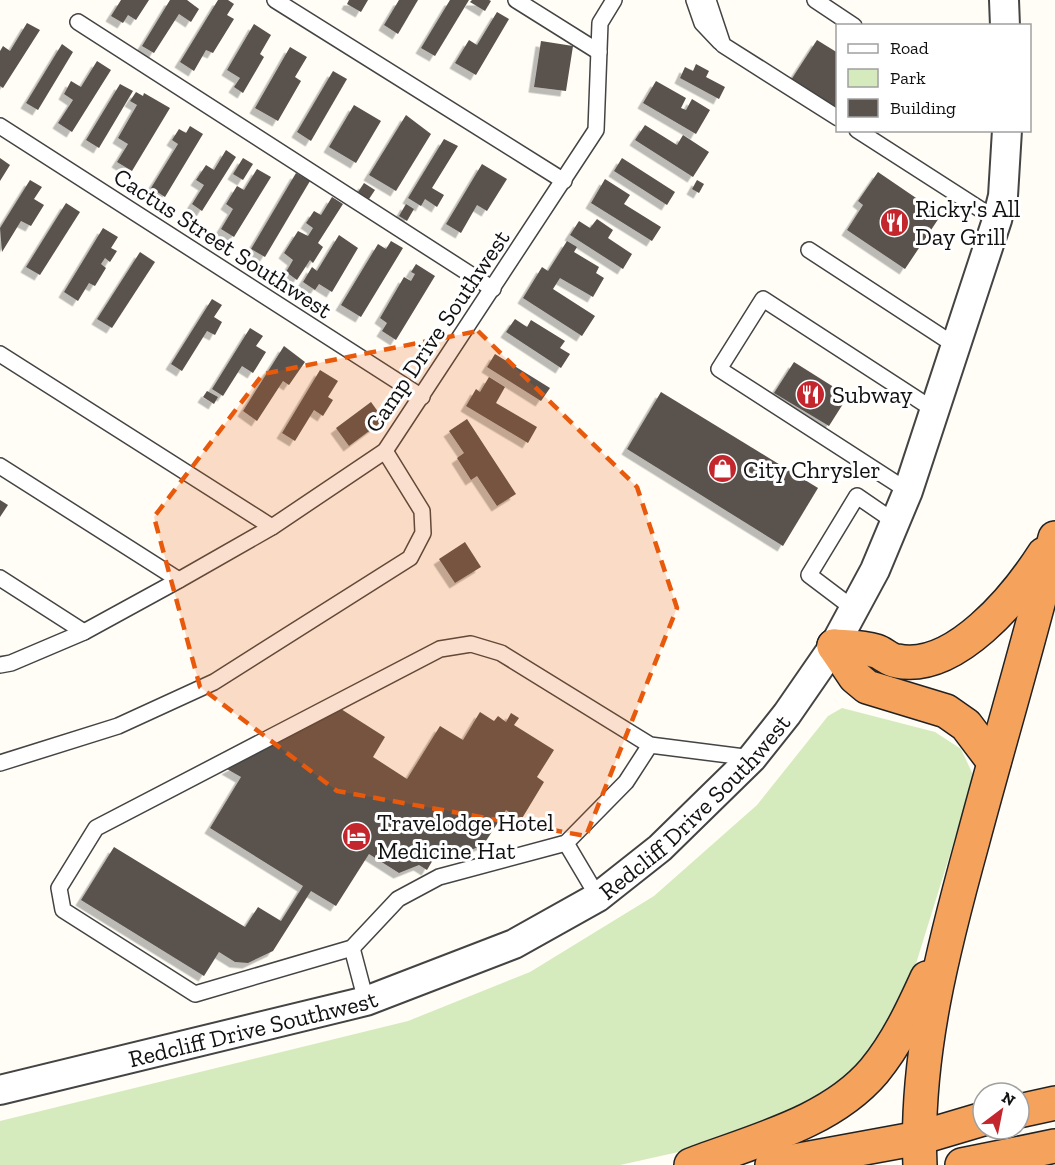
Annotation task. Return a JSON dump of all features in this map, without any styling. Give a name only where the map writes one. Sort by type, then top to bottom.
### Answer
[{"type":"highway","points":[[834,645],[875,650],[897,661],[921,660],[949,651],[998,615],[1023,586],[1055,537]]},
{"type":"highway","points":[[920,1151],[926,1045],[950,924],[1055,537]]},
{"type":"highway","points":[[834,645],[855,677],[867,687],[946,711],[966,725],[994,762]]},
{"type":"highway","points":[[691,1165],[823,1112],[859,1086],[874,1070],[910,1017],[950,924]]},
{"type":"highway","points":[[1031,1108],[1055,1103]]},
{"type":"highway","points":[[772,1165],[920,1151],[971,1125]]},
{"type":"highway","points":[[962,1165],[1055,1146]]},
{"type":"street","points":[[1004,0],[1005,24]]},
{"type":"street","name":"Redcliff Drive Southwest","points":[[0,1090],[366,1001],[514,944],[598,897],[660,848],[752,758],[787,714],[834,645],[875,570],[908,491],[997,220],[1003,195],[1007,132]]},
{"type":"lane","points":[[275,0],[564,181]]},
{"type":"lane","points":[[516,0],[599,52]]},
{"type":"lane","name":"Camp Drive Southwest","points":[[0,665],[11,663],[84,632],[179,580],[272,527],[385,451],[423,397],[596,130],[600,23],[614,0]]},
{"type":"lane","points":[[694,0],[702,24],[723,45],[836,117]]},
{"type":"lane","points":[[708,0],[723,45]]},
{"type":"lane","points":[[815,0],[851,24]]},
{"type":"lane","points":[[78,22],[493,290]]},
{"type":"lane","name":"Cactus Street Southwest","points":[[0,126],[423,397]]},
{"type":"lane","points":[[860,132],[997,220]]},
{"type":"lane","points":[[809,250],[957,346]]},
{"type":"lane","points":[[908,491],[719,369],[763,299],[934,410]]},
{"type":"lane","points":[[0,354],[272,527]]},
{"type":"lane","points":[[0,763],[118,726],[214,682],[410,558],[423,533],[422,511],[385,451]]},
{"type":"lane","points":[[0,466],[179,580]]},
{"type":"lane","points":[[854,609],[809,575],[857,496],[895,522]]},
{"type":"lane","points":[[0,578],[84,632]]},
{"type":"lane","points":[[650,745],[626,782],[566,843],[439,877],[398,899],[352,948],[195,994],[63,910],[59,888],[96,828],[440,649],[471,644],[501,653],[650,745],[752,758]]},
{"type":"lane","points":[[566,843],[598,897]]},
{"type":"lane","points":[[352,948],[366,1001]]},
{"type":"highlighted area","points":[[478,331],[637,487],[677,608],[586,836],[337,791],[200,687],[154,517],[263,374]]},
{"type":"green space","points":[[842,708],[935,732],[961,749],[974,777],[900,1015],[827,1103],[692,1149],[620,1165],[0,1165],[0,1121],[408,1021],[530,972],[654,896],[757,805],[828,716]]},
{"type":"building","points":[[121,0],[149,0],[136,20],[128,15],[123,23],[111,16]]},
{"type":"building","points":[[170,0],[187,0],[199,9],[191,22],[179,14],[154,53],[142,46]]},
{"type":"building","points":[[218,0],[228,0],[234,4],[227,15],[234,19],[213,53],[206,50],[194,71],[180,62]]},
{"type":"building","points":[[349,0],[368,0],[361,12],[347,4]]},
{"type":"building","points":[[399,0],[418,0],[398,34],[384,25]]},
{"type":"building","points":[[450,0],[469,0],[435,56],[421,48]]},
{"type":"building","points":[[472,0],[491,1],[485,11],[470,2]]},
{"type":"building","points":[[497,12],[509,19],[476,75],[455,63],[469,40],[477,45]]},
{"type":"building","points":[[27,23],[40,30],[3,88],[0,86],[0,51],[3,46],[10,51]]},
{"type":"building","points":[[254,24],[271,35],[260,54],[264,57],[243,93],[234,87],[240,78],[227,70]]},
{"type":"building","points":[[817,40],[836,52],[836,108],[791,80]]},
{"type":"building","points":[[541,41],[573,46],[566,91],[534,87]]},
{"type":"building","points":[[62,44],[73,52],[38,110],[26,103]]},
{"type":"building","points":[[290,47],[307,57],[295,77],[301,81],[278,121],[255,108]]},
{"type":"building","points":[[97,61],[111,70],[72,132],[58,123],[73,100],[64,94],[71,81],[81,87]]},
{"type":"building","points":[[696,64],[709,71],[706,77],[725,87],[719,99],[680,78],[685,67],[693,71]]},
{"type":"building","points":[[333,71],[347,79],[311,141],[297,132]]},
{"type":"building","points":[[656,81],[686,98],[681,108],[686,110],[692,99],[710,110],[696,134],[643,103]]},
{"type":"building","points":[[120,84],[133,91],[99,148],[86,140]]},
{"type":"building","points":[[136,92],[143,96],[144,93],[170,108],[132,171],[117,162],[128,144],[118,138],[137,105],[130,101]]},
{"type":"building","points":[[354,105],[381,121],[356,163],[329,147]]},
{"type":"building","points":[[406,115],[431,134],[396,191],[369,175]]},
{"type":"building","points":[[645,125],[677,145],[683,135],[709,152],[693,177],[635,140]]},
{"type":"building","points":[[190,126],[203,134],[165,197],[151,188],[178,144],[172,140],[179,129],[186,133]]},
{"type":"building","points":[[444,139],[458,146],[432,188],[444,195],[437,207],[425,199],[421,206],[408,198]]},
{"type":"building","points":[[226,150],[236,157],[202,211],[192,204],[204,185],[196,180],[206,165],[214,170]]},
{"type":"building","points":[[0,158],[10,165],[0,181]]},
{"type":"building","points":[[243,158],[253,164],[243,180],[233,174]]},
{"type":"building","points":[[622,158],[675,192],[667,205],[614,171]]},
{"type":"building","points":[[482,164],[507,179],[487,211],[477,205],[461,233],[446,224]]},
{"type":"building","points":[[257,169],[271,177],[234,237],[221,229],[233,209],[226,204],[237,186],[244,190]]},
{"type":"building","name":"Ricky's All Day Grill","points":[[878,172],[941,215],[905,269],[847,230],[863,205],[858,201]]},
{"type":"building","points":[[296,173],[310,181],[265,257],[251,249]]},
{"type":"building","points":[[605,179],[630,195],[624,204],[661,227],[652,241],[591,203]]},
{"type":"building","points":[[30,180],[42,187],[34,199],[44,205],[31,226],[21,221],[2,252],[0,228]]},
{"type":"building","points":[[697,180],[704,184],[699,193],[692,189]]},
{"type":"building","points":[[364,183],[375,190],[369,199],[358,192]]},
{"type":"building","points":[[332,197],[343,204],[318,243],[323,247],[313,263],[310,260],[297,280],[286,272],[293,260],[284,253],[298,231],[308,236],[313,228],[306,223],[314,211],[321,215]]},
{"type":"building","points":[[66,203],[80,212],[40,275],[26,267]]},
{"type":"building","points":[[406,204],[414,209],[407,221],[399,216]]},
{"type":"building","points":[[597,219],[613,230],[608,238],[632,254],[623,269],[570,235],[579,221],[590,228]]},
{"type":"building","points":[[103,228],[118,237],[111,248],[117,251],[110,262],[105,258],[101,264],[106,268],[95,286],[89,283],[78,301],[64,292]]},
{"type":"building","points":[[339,235],[358,248],[332,292],[319,284],[315,290],[303,282],[312,267],[317,271]]},
{"type":"building","points":[[391,241],[403,248],[361,317],[341,305],[378,244],[386,249]]},
{"type":"building","points":[[567,241],[577,247],[574,252],[599,267],[596,273],[604,278],[593,297],[560,278],[553,289],[595,316],[582,336],[523,298],[542,267],[548,271]]},
{"type":"building","points":[[140,252],[155,262],[112,328],[97,319]]},
{"type":"building","points":[[416,264],[435,276],[396,340],[382,331],[387,323],[380,318],[404,277],[411,281],[415,274],[411,272]]},
{"type":"building","points":[[212,299],[222,305],[214,317],[222,322],[215,335],[207,331],[182,371],[171,364]]},
{"type":"building","points":[[515,319],[527,327],[531,320],[565,341],[560,348],[570,354],[561,368],[506,332]]},
{"type":"building","points":[[250,328],[263,336],[256,346],[266,352],[253,373],[242,366],[223,396],[212,389]]},
{"type":"building","points":[[284,346],[305,362],[289,385],[283,381],[257,421],[243,411]]},
{"type":"building","points":[[495,354],[550,388],[541,401],[487,367]]},
{"type":"building","name":"Subway","points":[[794,362],[848,396],[829,426],[774,393]]},
{"type":"building","points":[[320,370],[338,381],[328,397],[333,400],[323,416],[314,410],[295,441],[282,433]]},
{"type":"building","points":[[489,377],[505,387],[496,403],[537,427],[528,443],[466,406],[476,389],[480,392]]},
{"type":"building","points":[[207,391],[218,397],[214,404],[203,397]]},
{"type":"building","name":"City Chrysler","points":[[661,392],[818,488],[783,546],[627,449]]},
{"type":"building","points":[[371,402],[384,420],[349,446],[336,428]]},
{"type":"building","points":[[467,419],[516,494],[497,506],[477,476],[471,480],[457,458],[464,453],[449,431]]},
{"type":"building","points":[[0,500],[8,505],[0,517]]},
{"type":"building","points":[[465,542],[481,567],[455,583],[439,559]]},
{"type":"building","name":"Travelodge Hotel Medicine Hat","points":[[341,709],[385,737],[373,757],[407,779],[440,726],[463,740],[480,712],[494,721],[498,716],[506,722],[511,713],[519,718],[514,725],[554,750],[537,777],[544,782],[521,820],[506,810],[484,844],[463,854],[437,853],[427,870],[419,865],[399,873],[369,854],[336,906],[311,891],[273,951],[248,963],[235,962],[219,952],[204,976],[81,900],[114,847],[245,927],[258,907],[281,921],[303,886],[210,828],[241,777],[227,769]]},
{"type":"place","name":"Ricky's All Day Grill","points":[[894,222]]},
{"type":"place","name":"Subway","points":[[811,394]]},
{"type":"place","name":"City Chrysler","points":[[722,469]]},
{"type":"place","name":"Travelodge Hotel Medicine Hat","points":[[356,836]]}]
